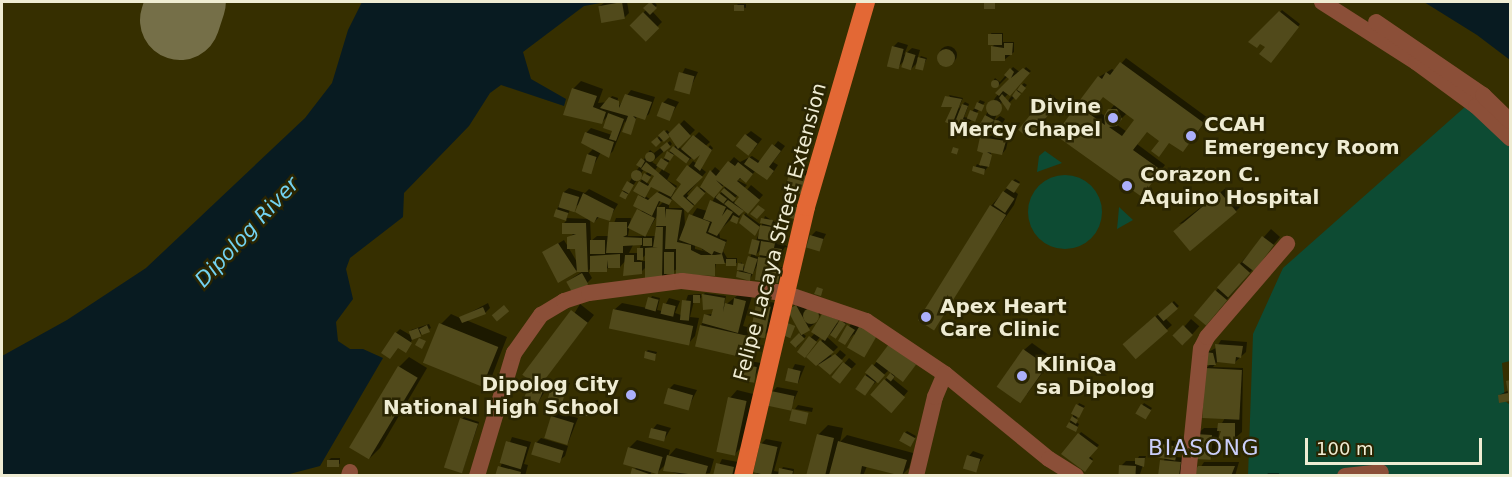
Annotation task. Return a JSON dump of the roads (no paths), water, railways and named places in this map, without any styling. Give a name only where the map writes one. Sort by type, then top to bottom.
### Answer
[{"type":"main road","name":"Felipe Lacaya Street Extension","points":[[743,476],[784,293],[866,2]]},
{"type":"street","points":[[1322,2],[1416,62],[1476,106],[1510,138]]},
{"type":"street","points":[[1343,2],[1406,40],[1483,95],[1510,121]]},
{"type":"street","points":[[1188,476],[1201,349],[1207,337],[1287,243]]},
{"type":"street","points":[[477,476],[514,353],[530,326],[564,301],[617,286],[682,281],[784,293],[866,321],[945,374],[1049,459],[1076,476]]},
{"type":"street","points":[[916,476],[934,397],[945,374]]},
{"type":"street","points":[[1345,476],[1381,472]]},
{"type":"water","name":"Dipolog River","points":[[362,2],[606,2],[584,6],[523,52],[531,79],[566,99],[564,106],[501,85],[490,93],[469,126],[404,193],[403,217],[350,258],[346,269],[353,299],[336,322],[338,341],[350,349],[363,349],[383,358],[320,466],[282,476],[2,475],[2,356],[67,320],[146,268],[305,118],[332,83],[348,30]]},
{"type":"water","points":[[1424,2],[1510,2],[1510,60],[1477,35]]},
{"type":"place","name":"Divine Mercy Chapel","points":[[1113,118]]},
{"type":"place","name":"CCAH Emergency Room","points":[[1191,136]]},
{"type":"place","name":"Corazon C. Aquino Hospital","points":[[1127,186]]},
{"type":"place","name":"Apex Heart Care Clinic","points":[[926,317]]},
{"type":"place","name":"KliniQa sa Dipolog","points":[[1022,376]]},
{"type":"place","name":"Dipolog City National High School","points":[[631,395]]},
{"type":"district","name":"BIASONG","points":[[1204,448]]}]
